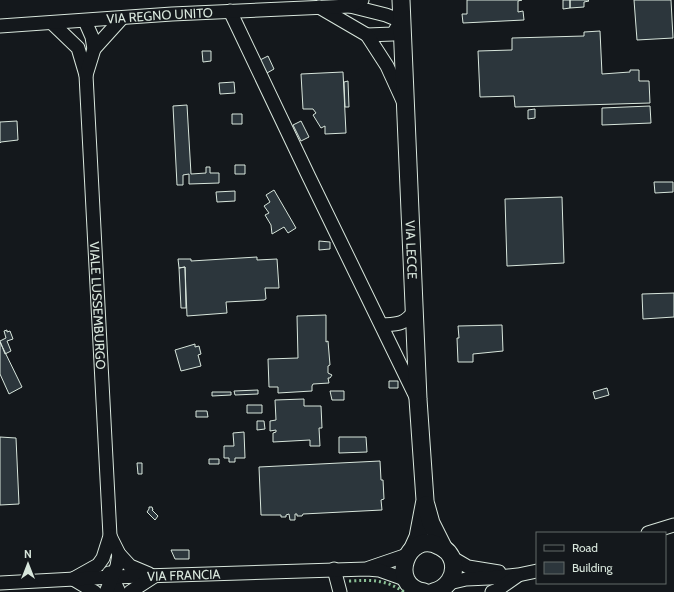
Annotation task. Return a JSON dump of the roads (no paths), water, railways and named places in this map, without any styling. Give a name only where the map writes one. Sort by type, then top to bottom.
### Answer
[{"type":"main road","name":"VIA LECCE","points":[[401,0],[418,399],[425,500],[431,522],[448,553]]},
{"type":"main road","name":"VIA LECCE","points":[[415,588],[404,567],[418,537],[425,500]]},
{"type":"main road","points":[[410,552],[421,544],[429,543],[437,545],[448,553],[454,570],[442,588]]},
{"type":"street","points":[[350,6],[362,0]]},
{"type":"street","points":[[350,6],[386,15],[401,21],[393,34],[367,35]]},
{"type":"street","name":"VIA REGNO UNITO","points":[[0,26],[172,14],[350,6]]},
{"type":"street","points":[[320,7],[367,35],[387,66],[405,104]]},
{"type":"street","points":[[230,12],[418,399]]},
{"type":"street","points":[[86,75],[94,49],[122,18]]},
{"type":"street","points":[[85,21],[92,37],[94,49]]},
{"type":"street","points":[[85,21],[79,37],[78,48],[86,75]]},
{"type":"street","points":[[52,23],[78,48]]},
{"type":"street","name":"VIALE LUSSEMBURGO","points":[[86,75],[110,536]]},
{"type":"street","points":[[382,325],[397,324],[408,320],[414,312]]},
{"type":"street","points":[[651,532],[674,525]]},
{"type":"street","points":[[110,536],[119,554],[130,566],[155,576]]},
{"type":"street","points":[[73,579],[98,565],[103,558],[110,536]]},
{"type":"street","points":[[367,569],[410,552]]},
{"type":"street","points":[[448,553],[468,567],[518,575]]},
{"type":"street","points":[[106,592],[117,566],[119,554]]},
{"type":"street","points":[[103,558],[106,569],[112,577],[119,592]]},
{"type":"street","points":[[334,569],[340,592]]},
{"type":"street","points":[[367,569],[379,570],[415,588]]},
{"type":"street","name":"VIA FRANCIA","points":[[0,583],[112,577],[367,569]]},
{"type":"street","points":[[442,588],[466,579],[518,575],[536,571]]},
{"type":"street","points":[[492,592],[498,590],[518,575]]},
{"type":"street","points":[[130,592],[155,576]]},
{"type":"street","points":[[73,579],[95,592]]}]
